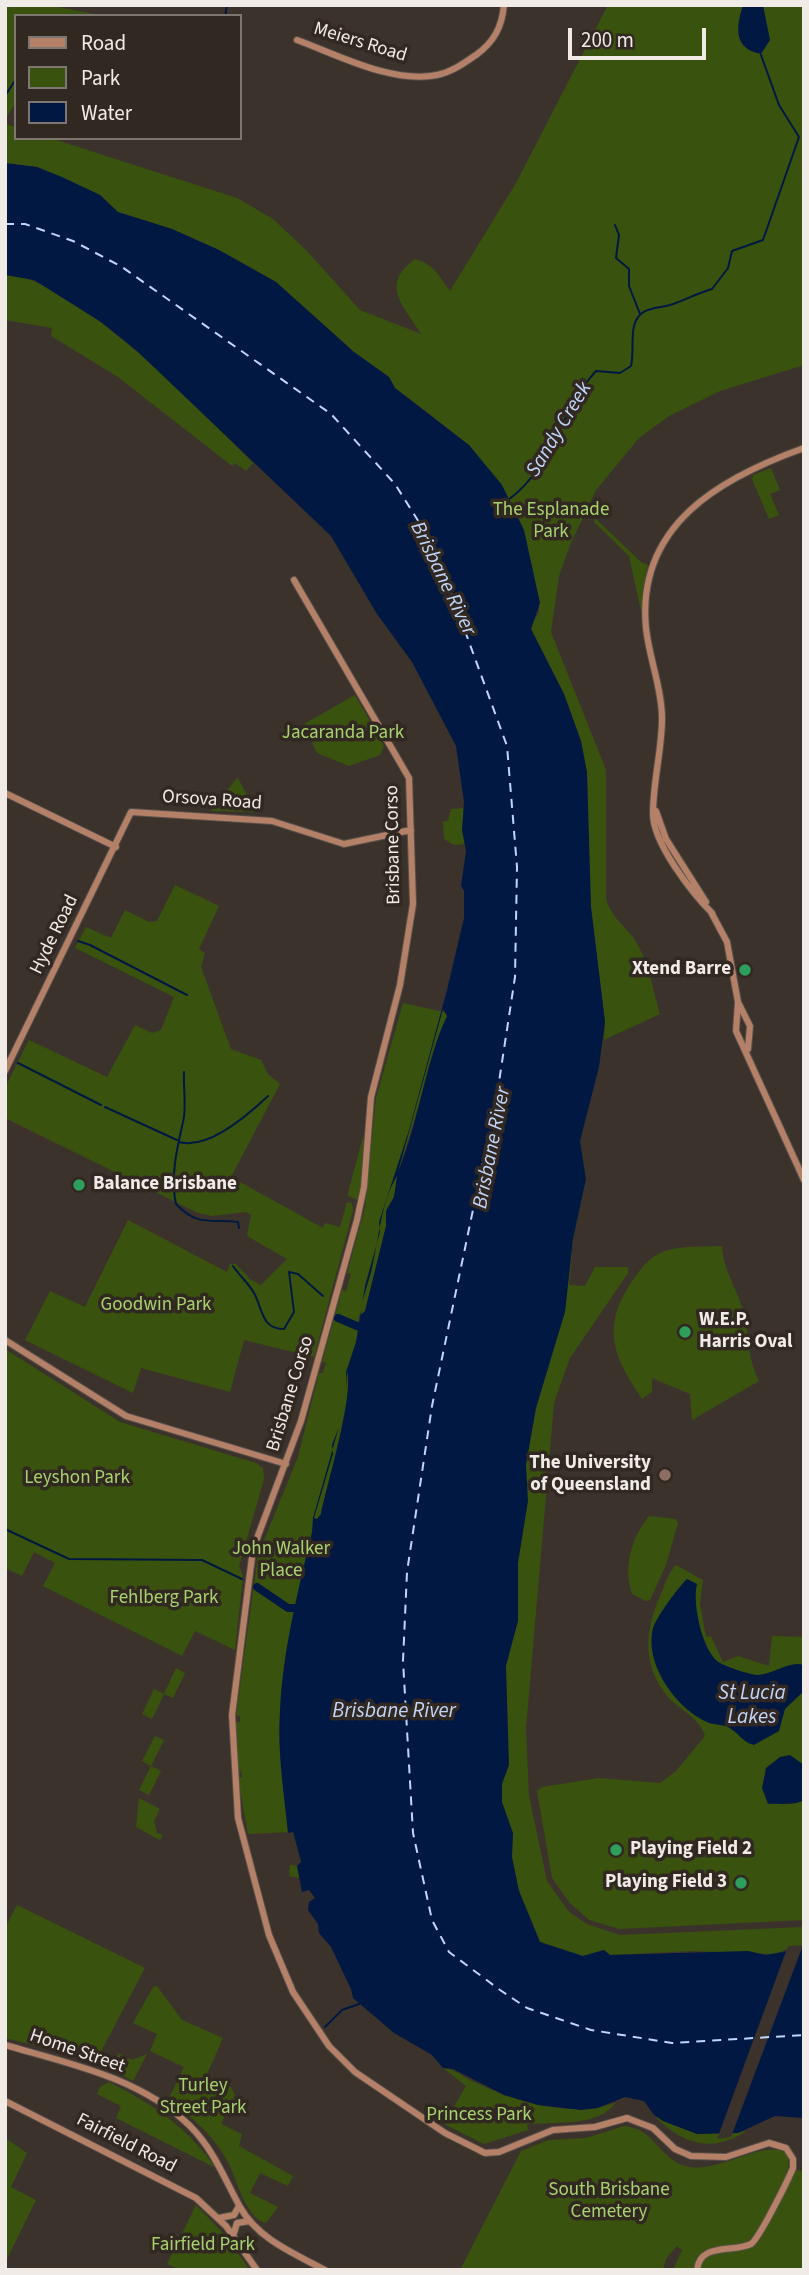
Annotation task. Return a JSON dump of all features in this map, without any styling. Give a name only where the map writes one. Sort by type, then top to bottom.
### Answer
[{"type":"street","name":"Meiers Road","points":[[297,40],[370,66],[420,77],[435,75],[462,64],[489,44],[500,28],[504,5]]},
{"type":"street","points":[[804,447],[730,479],[706,495],[673,528],[657,558],[647,589],[645,608],[647,636],[662,716],[654,802],[666,839],[727,942],[738,1002],[736,1028],[804,1180]]},
{"type":"street","name":"Brisbane Corso","points":[[294,580],[407,772],[413,904],[400,985],[371,1097],[360,1205],[305,1409],[253,1549],[232,1715],[239,1818],[269,1935],[301,2008],[336,2055],[374,2087],[480,2151],[499,2152],[542,2133],[595,2127],[626,2118],[653,2128],[675,2149],[691,2156],[726,2157],[769,2143],[786,2148],[793,2159],[793,2168],[761,2234],[751,2244],[707,2254],[698,2262],[697,2270]]},
{"type":"street","points":[[5,793],[116,847]]},
{"type":"street","name":"Orsova Road","points":[[131,812],[272,821],[344,844],[411,830]]},
{"type":"street","name":"Hyde Road","points":[[5,1071],[131,812]]},
{"type":"street","points":[[738,1002],[750,1026],[748,1051]]},
{"type":"street","points":[[738,1022],[746,1021]]},
{"type":"street","points":[[740,1034],[748,1033]]},
{"type":"street","points":[[5,1340],[126,1416],[286,1464]]},
{"type":"street","name":"Home Street","points":[[5,2045],[102,2074],[169,2108],[188,2123],[209,2148],[239,2206],[250,2221]]},
{"type":"street","name":"Fairfield Road","points":[[5,2101],[196,2198],[226,2226],[257,2270]]},
{"type":"street","points":[[218,2218],[234,2215],[239,2206]]},
{"type":"street","points":[[233,2236],[237,2223],[250,2221],[272,2241],[324,2270]]},
{"type":"green space","points":[[5,5],[48,5],[94,14],[14,14],[14,105],[5,120]]},
{"type":"green space","name":"The Esplanade Park","points":[[608,5],[804,5],[804,365],[720,391],[669,416],[639,438],[596,490],[570,545],[559,576],[551,632],[606,770],[606,898],[608,906],[635,940],[643,955],[660,1014],[604,1040],[580,1141],[586,1179],[573,1239],[569,1285],[585,1286],[595,1267],[628,1267],[628,1273],[570,1358],[554,1403],[526,1728],[529,1796],[547,1881],[569,1912],[587,1924],[620,1935],[804,1927],[804,1948],[784,1950],[776,1954],[692,1951],[610,1955],[604,1950],[582,1956],[540,1942],[476,1786],[573,1158],[604,1039],[605,1022],[591,907],[581,741],[564,694],[531,629],[539,612],[538,600],[511,506],[483,462],[465,444],[395,388],[389,377],[354,352],[276,282],[219,250],[172,229],[118,212],[100,195],[37,167],[5,163],[5,124],[14,126],[14,140],[56,140],[237,198],[273,219],[306,250],[360,310],[421,334],[398,297],[398,278],[415,259],[432,268],[450,291],[516,183]]},
{"type":"green space","points":[[5,275],[32,281],[65,297],[100,321],[171,382],[253,463],[246,471],[235,463],[232,466],[118,377],[51,336],[52,328],[5,320]]},
{"type":"green space","points":[[771,468],[780,490],[770,494],[779,515],[769,519],[752,479],[753,475]]},
{"type":"green space","points":[[595,518],[641,562],[648,565],[642,595],[642,616],[629,556],[594,522]]},
{"type":"green space","name":"Jacaranda Park","points":[[355,695],[384,746],[380,755],[349,766],[317,753],[304,724]]},
{"type":"green space","points":[[238,778],[256,812],[211,811],[236,779]]},
{"type":"green space","points":[[464,808],[465,844],[454,845],[444,839],[443,822],[448,821],[451,809]]},
{"type":"green space","name":"Goodwin Park","points":[[175,885],[219,906],[199,949],[205,953],[201,967],[231,1049],[261,1060],[268,1074],[280,1084],[231,1177],[323,1228],[325,1223],[340,1227],[347,1202],[352,1203],[353,1211],[314,1357],[244,1340],[230,1392],[141,1368],[133,1393],[25,1340],[50,1291],[85,1307],[128,1220],[227,1272],[230,1264],[236,1264],[250,1279],[261,1285],[287,1259],[247,1236],[251,1215],[246,1212],[212,1216],[198,1213],[5,1118],[5,1088],[29,1040],[107,1077],[135,1025],[152,1033],[161,1030],[174,997],[75,948],[86,927],[111,938],[125,910],[149,922],[157,921]]},
{"type":"green space","name":"John Walker Place","points":[[403,1003],[448,1013],[400,1166],[394,1197],[387,1208],[386,1226],[365,1311],[359,1315],[357,1328],[363,1331],[350,1372],[347,1370],[347,1399],[340,1440],[321,1514],[317,1519],[313,1519],[309,1873],[300,1878],[289,1876],[290,1865],[297,1866],[301,1863],[293,1832],[248,1834],[238,1778],[242,1777],[241,1771],[238,1771],[235,1722],[240,1722],[240,1716],[236,1716],[258,1555],[298,1457],[319,1373],[323,1373],[326,1363],[322,1362],[342,1290],[346,1291],[351,1274],[347,1273],[365,1208],[376,1098]]},
{"type":"green space","points":[[364,1133],[360,1193],[357,1200],[348,1196]]},
{"type":"green space","points":[[722,1246],[725,1263],[743,1310],[752,1363],[759,1381],[692,1420],[690,1394],[652,1378],[652,1392],[642,1399],[619,1357],[615,1344],[615,1317],[629,1286],[653,1257],[681,1248]]},
{"type":"green space","name":"Leyshon Park","points":[[5,1349],[120,1422],[256,1463],[263,1468],[264,1479],[239,1566],[243,1576],[235,1650],[195,1631],[182,1656],[43,1586],[55,1563],[34,1552],[22,1576],[5,1568]]},
{"type":"green space","points":[[649,1516],[676,1519],[678,1523],[666,1565],[650,1600],[646,1601],[632,1594],[628,1574],[633,1544]]},
{"type":"green space","points":[[676,1565],[703,1580],[700,1604],[706,1637],[711,1636],[723,1662],[738,1656],[769,1666],[772,1636],[804,1637],[804,1920],[619,1929],[589,1920],[570,1903],[552,1878],[537,1791],[542,1787],[599,1778],[660,1783],[676,1771],[705,1736],[694,1719],[668,1697],[659,1685],[650,1660],[648,1647],[652,1620],[667,1578]]},
{"type":"green space","points":[[176,1668],[185,1673],[173,1698],[164,1694]]},
{"type":"green space","points":[[154,1689],[164,1694],[152,1719],[142,1714]]},
{"type":"green space","points":[[155,1736],[164,1740],[151,1766],[142,1761]]},
{"type":"green space","points":[[151,1766],[161,1771],[149,1795],[139,1790]]},
{"type":"green space","points":[[139,1798],[160,1809],[154,1821],[157,1833],[163,1835],[160,1840],[136,1827]]},
{"type":"green space","points":[[17,1905],[145,1968],[96,2061],[5,2038],[5,1928]]},
{"type":"green space","name":"Turley Street Park","points":[[157,1986],[182,2020],[223,2038],[207,2074],[231,2087],[235,2095],[221,2124],[242,2134],[239,2146],[293,2176],[288,2186],[260,2173],[250,2193],[278,2207],[266,2223],[259,2220],[248,2207],[229,2164],[210,2136],[168,2100],[184,2067],[150,2051],[157,2034],[133,2023],[153,1987]]},
{"type":"green space","points":[[118,2053],[132,2060],[147,2054],[133,2081],[112,2070]]},
{"type":"green space","name":"Princess Park","points":[[443,2068],[506,2095],[542,2106],[579,2109],[615,2103],[608,2111],[587,2120],[527,2124],[528,2130],[484,2144],[444,2124],[466,2086]]},
{"type":"green space","points":[[109,2082],[141,2099],[168,2118],[193,2140],[216,2168],[116,2118],[121,2106],[97,2094],[100,2087]]},
{"type":"green space","points":[[654,2115],[697,2134],[746,2131],[721,2142],[697,2143],[675,2133]]},
{"type":"green space","name":"South Brisbane Cemetery","points":[[624,2126],[635,2128],[651,2139],[671,2159],[690,2167],[715,2165],[764,2150],[784,2152],[789,2158],[788,2167],[804,2172],[804,2270],[673,2270],[682,2250],[677,2246],[666,2259],[663,2270],[460,2270],[521,2151],[549,2140],[586,2138]]},
{"type":"green space","points":[[5,2138],[27,2153],[11,2187],[36,2200],[6,2261]]},
{"type":"green space","name":"Fairfield Park","points":[[196,2205],[223,2233],[250,2270],[180,2270],[167,2264]]},
{"type":"water","points":[[743,5],[763,5],[770,40],[761,54],[745,47],[741,42],[738,29]]},
{"type":"water","name":"Brisbane River","points":[[5,163],[37,167],[62,177],[100,195],[118,212],[172,229],[219,250],[276,282],[354,352],[389,377],[395,388],[469,445],[502,485],[524,530],[540,603],[531,629],[564,694],[581,741],[587,772],[591,907],[605,1022],[599,1067],[580,1141],[586,1179],[573,1239],[565,1312],[536,1408],[526,1465],[528,1501],[518,1563],[518,1621],[506,1666],[509,1765],[502,1784],[502,1802],[513,1833],[512,1857],[519,1891],[540,1942],[583,1956],[604,1950],[610,1955],[748,1951],[766,1955],[804,1948],[804,2118],[775,2116],[738,2133],[697,2134],[663,2121],[654,2115],[644,2101],[625,2097],[598,2108],[581,2110],[538,2105],[504,2095],[453,2069],[443,2068],[432,2055],[394,2033],[353,1998],[331,1947],[319,1933],[318,1924],[308,1910],[309,1902],[315,1898],[309,1890],[302,1892],[297,1866],[301,1862],[293,1832],[288,1833],[281,1772],[279,1725],[284,1665],[313,1518],[333,1450],[314,1518],[317,1519],[321,1514],[343,1419],[347,1400],[346,1372],[356,1342],[362,1306],[361,1315],[365,1311],[386,1226],[386,1211],[394,1197],[397,1176],[388,1196],[409,1130],[464,918],[464,891],[461,886],[466,851],[462,830],[464,802],[456,746],[412,662],[377,614],[331,536],[137,351],[101,322],[34,280],[5,275]],"holes":[[[443,1009],[447,1016],[433,1053],[411,1133],[398,1172]]]},
{"type":"water","name":"Brisbane River","points":[[377,1243],[371,1274],[363,1301],[365,1286]]},
{"type":"water","name":"St Lucia Lakes","points":[[687,1579],[697,1584],[696,1602],[700,1625],[707,1646],[717,1661],[758,1675],[793,1664],[804,1665],[804,1691],[785,1709],[779,1731],[754,1745],[728,1727],[709,1723],[695,1715],[674,1696],[658,1670],[651,1642],[653,1628],[658,1617]]},
{"type":"water","points":[[790,1755],[804,1765],[804,1800],[791,1804],[768,1804],[762,1788],[766,1768],[780,1757]]},
{"type":"pier","points":[[803,1945],[731,2137],[717,2139],[788,1946]]},
{"type":"waterway","points":[[225,14],[227,5]]},
{"type":"waterway","name":"Sandy Creek","points":[[508,500],[534,473],[579,393],[596,371],[620,373],[631,366],[633,331],[639,315],[712,289],[728,268],[732,251],[763,240],[799,137],[779,105],[761,55]]},
{"type":"waterway","points":[[5,96],[14,82]]},
{"type":"waterway","points":[[615,225],[619,235],[616,258],[629,269],[629,286],[640,314]]},
{"type":"waterway","points":[[78,941],[187,995]]},
{"type":"waterway","points":[[18,1063],[101,1105]]},
{"type":"waterway","points":[[184,1072],[184,1116],[174,1173],[176,1204],[184,1212],[199,1219],[238,1222],[239,1228]]},
{"type":"waterway","points":[[179,1142],[190,1143],[215,1136],[239,1121],[268,1096]]},
{"type":"waterway","points":[[105,1107],[177,1140]]},
{"type":"waterway","points":[[233,1266],[254,1293],[267,1322],[276,1328],[284,1329],[294,1312],[289,1272],[298,1274],[323,1296]]},
{"type":"waterway","points":[[338,1318],[364,1329]]},
{"type":"waterway","points":[[5,1529],[69,1559],[202,1560],[242,1579]]},
{"type":"waterway","points":[[257,1587],[288,1608],[297,1608]]},
{"type":"waterway","points":[[325,2027],[342,2010],[359,2004]]},
{"type":"ferry route","points":[[5,224],[25,224],[73,241],[122,267],[331,414],[395,484],[434,546],[507,746],[517,867],[515,977],[497,1095],[432,1406],[407,1572],[403,1661],[413,1833],[432,1920],[449,1952],[500,1990],[527,2008],[591,2030],[672,2043],[804,2035]]},
{"type":"place","name":"Xtend Barre","points":[[745,970]]},
{"type":"place","name":"Balance Brisbane","points":[[79,1185]]},
{"type":"place","name":"W.E.P. Harris Oval","points":[[685,1332]]},
{"type":"place","name":"The University of Queensland","points":[[665,1475]]},
{"type":"place","name":"Playing Field 2","points":[[616,1850]]},
{"type":"place","name":"Playing Field 3","points":[[741,1883]]},
{"type":"park label","name":"Fehlberg Park","points":[[164,1599]]}]
